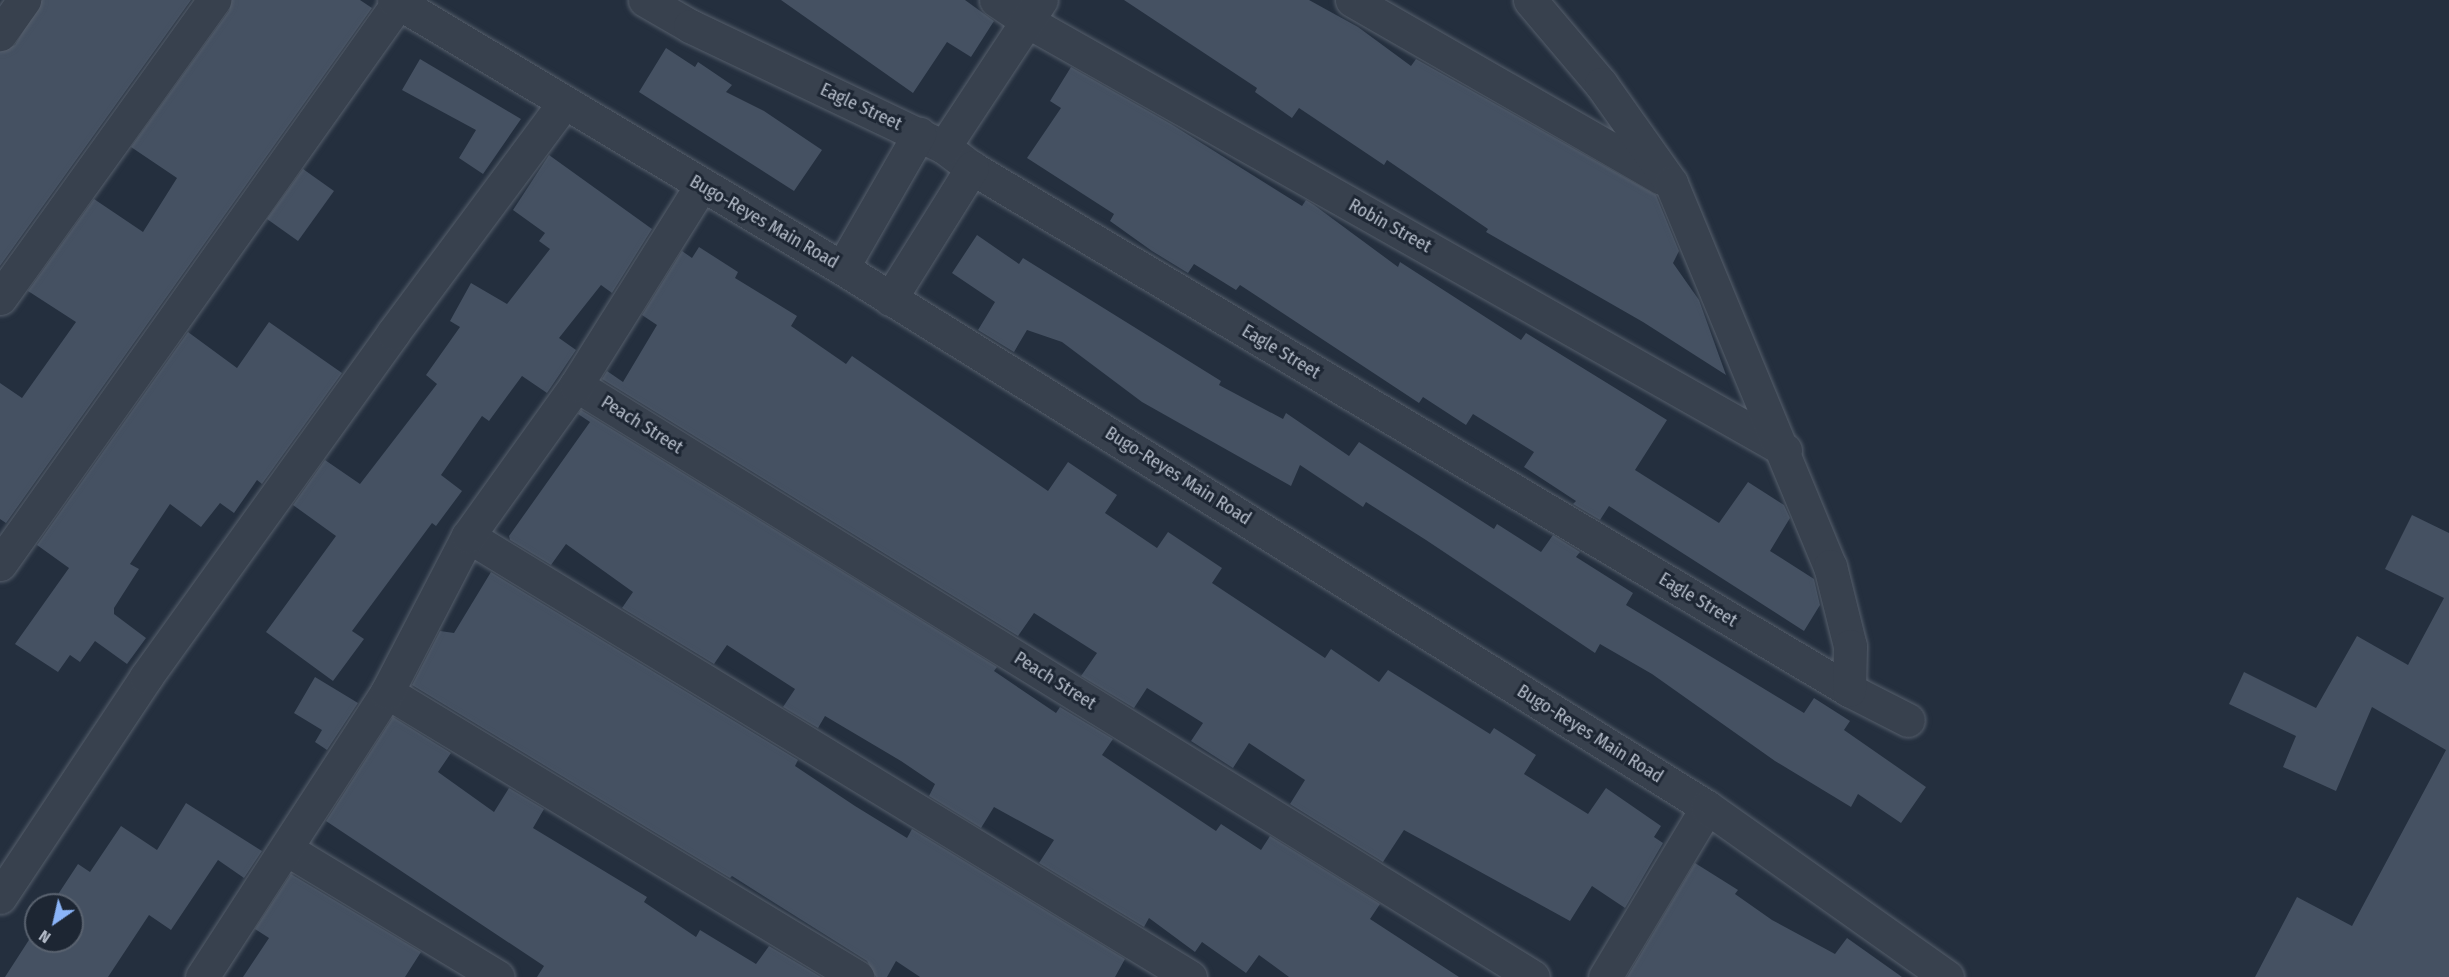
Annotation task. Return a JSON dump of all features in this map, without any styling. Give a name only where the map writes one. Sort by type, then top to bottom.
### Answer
[{"type":"street","points":[[0,34],[24,0]]},
{"type":"street","points":[[0,298],[214,0]]},
{"type":"street","name":"Eagle Street","points":[[645,0],[690,26],[932,141],[972,168],[1849,690],[1908,720]]},
{"type":"street","name":"Robin Street","points":[[996,0],[1034,11],[1785,450]]},
{"type":"street","points":[[1352,0],[1671,183]]},
{"type":"street","points":[[1530,0],[1601,84],[1671,183],[1733,339],[1785,450],[1830,566],[1850,646],[1849,690]]},
{"type":"street","points":[[0,564],[396,1]]},
{"type":"street","name":"Bugo-Reyes Main Road","points":[[396,1],[564,104],[842,268],[1707,807],[1947,977]]},
{"type":"street","points":[[842,268],[932,141],[1034,11]]},
{"type":"street","points":[[0,897],[159,658],[393,333],[564,104]]},
{"type":"street","points":[[890,299],[972,168]]},
{"type":"street","points":[[202,977],[288,850],[387,692],[468,536],[576,385],[701,186]]},
{"type":"street","name":"Peach Street","points":[[576,385],[1533,977]]},
{"type":"street","points":[[468,536],[1190,977]]},
{"type":"street","points":[[387,692],[857,977]]},
{"type":"street","points":[[1605,977],[1707,807]]},
{"type":"street","points":[[288,850],[498,977]]},
{"type":"building","points":[[42,0],[191,0],[0,266],[0,52],[15,45]]},
{"type":"building","points":[[232,0],[360,0],[372,8],[6,523],[0,519],[0,383],[22,398],[76,322],[28,291],[94,199],[143,232],[177,178],[131,147],[229,11]]},
{"type":"building","points":[[781,0],[965,0],[994,21],[971,57],[947,42],[913,93]]},
{"type":"building","points":[[1124,0],[1309,0],[1358,27],[1411,66],[1416,59],[1656,195],[1679,251],[1673,263],[1699,300],[1726,375],[1643,322],[1486,232],[1488,229],[1387,160],[1384,165],[1299,108],[1292,118],[1255,92],[1257,88]]},
{"type":"building","points":[[666,48],[695,67],[698,62],[732,85],[726,92],[764,111],[822,150],[794,191],[639,92]]},
{"type":"building","points":[[420,59],[521,119],[483,174],[459,158],[476,130],[402,90]]},
{"type":"building","points":[[1071,67],[1171,124],[1302,206],[1306,200],[1398,267],[1400,262],[1521,340],[1526,333],[1667,420],[1635,470],[1719,523],[1748,482],[1784,505],[1790,518],[1770,551],[1814,579],[1820,605],[1804,631],[1609,506],[1600,520],[1573,504],[1576,501],[1524,467],[1534,452],[1473,414],[1466,425],[1423,397],[1419,403],[1240,285],[1236,290],[1194,264],[1188,273],[1110,221],[1114,214],[1027,158],[1061,108],[1050,101]]},
{"type":"building","points":[[549,155],[652,229],[612,293],[601,285],[559,338],[576,350],[547,393],[522,376],[489,421],[482,416],[441,475],[462,491],[436,526],[432,523],[352,631],[364,639],[333,681],[266,632],[336,536],[293,505],[325,460],[360,484],[437,384],[426,375],[460,327],[450,321],[471,283],[507,304],[550,249],[539,241],[545,233],[513,210]]},
{"type":"building","points":[[303,169],[334,191],[298,241],[267,219]]},
{"type":"building","points":[[977,235],[1019,264],[1023,258],[1221,381],[1219,385],[1283,419],[1286,413],[1349,456],[1359,442],[1494,529],[1497,524],[1541,552],[1553,535],[1580,552],[1576,557],[1633,593],[1626,605],[1804,713],[1814,698],[1850,721],[1844,730],[1926,787],[1901,823],[1858,794],[1851,807],[1775,761],[1652,674],[1600,644],[1595,653],[1426,540],[1366,502],[1363,507],[1300,465],[1291,486],[1142,402],[1062,342],[1027,330],[1014,352],[978,330],[995,302],[952,273]]},
{"type":"building","points":[[699,247],[738,272],[735,278],[797,316],[791,326],[846,364],[852,356],[1048,491],[1068,462],[1117,495],[1105,513],[1157,548],[1168,532],[1222,568],[1212,583],[1325,658],[1331,649],[1379,682],[1388,670],[1490,734],[1494,728],[1536,755],[1524,774],[1588,814],[1606,788],[1661,826],[1654,837],[1663,843],[1625,908],[1592,886],[1570,921],[1404,830],[1383,862],[1290,804],[1305,780],[1249,743],[1233,768],[1191,741],[1203,723],[1147,688],[1134,708],[1081,676],[1097,653],[1034,613],[1018,636],[602,379],[607,371],[623,382],[657,325],[642,315],[682,251],[692,258]]},
{"type":"building","points":[[269,322],[342,373],[262,484],[257,480],[234,513],[220,503],[201,527],[170,504],[130,564],[139,569],[114,608],[114,614],[146,638],[127,664],[95,641],[80,662],[70,655],[58,672],[15,644],[69,568],[37,545],[188,332],[237,368]]},
{"type":"building","points":[[581,410],[997,667],[994,671],[1056,713],[1060,707],[1113,739],[1102,755],[1216,831],[1221,824],[1261,850],[1270,836],[1380,904],[1370,919],[1459,977],[1289,977],[1259,955],[1246,973],[1202,942],[1195,952],[1149,918],[1144,927],[1039,863],[1054,840],[994,807],[981,828],[929,796],[935,784],[901,761],[825,716],[818,728],[783,707],[795,689],[727,645],[714,664],[622,608],[633,592],[566,544],[551,565],[510,540],[509,536],[590,422],[578,414]]},
{"type":"building","points":[[2412,515],[2449,533],[2449,977],[2255,977],[2297,897],[2352,926],[2446,750],[2372,707],[2336,791],[2283,767],[2296,736],[2229,704],[2244,672],[2316,708],[2357,636],[2408,665],[2444,598],[2385,569]]},
{"type":"building","points":[[491,572],[798,760],[795,766],[907,838],[912,829],[1125,959],[1115,977],[920,977],[896,961],[887,977],[876,977],[867,961],[732,876],[730,878],[412,685],[440,631],[454,633]]},
{"type":"building","points":[[315,677],[358,703],[327,750],[315,742],[322,730],[294,713]]},
{"type":"building","points":[[393,717],[451,753],[438,772],[494,812],[509,788],[544,809],[533,828],[647,897],[644,902],[696,937],[700,930],[756,964],[769,946],[821,977],[537,977],[544,966],[326,821]]},
{"type":"building","points":[[186,803],[262,851],[244,878],[218,860],[171,930],[149,915],[108,977],[5,977],[24,948],[24,953],[84,953],[84,893],[59,893],[78,864],[90,872],[121,826],[157,850]]},
{"type":"building","points":[[1695,863],[1738,890],[1735,894],[1772,920],[1835,954],[1847,938],[1902,977],[1627,977]]},
{"type":"building","points":[[291,874],[421,952],[405,977],[243,977],[269,938],[255,929]]}]
